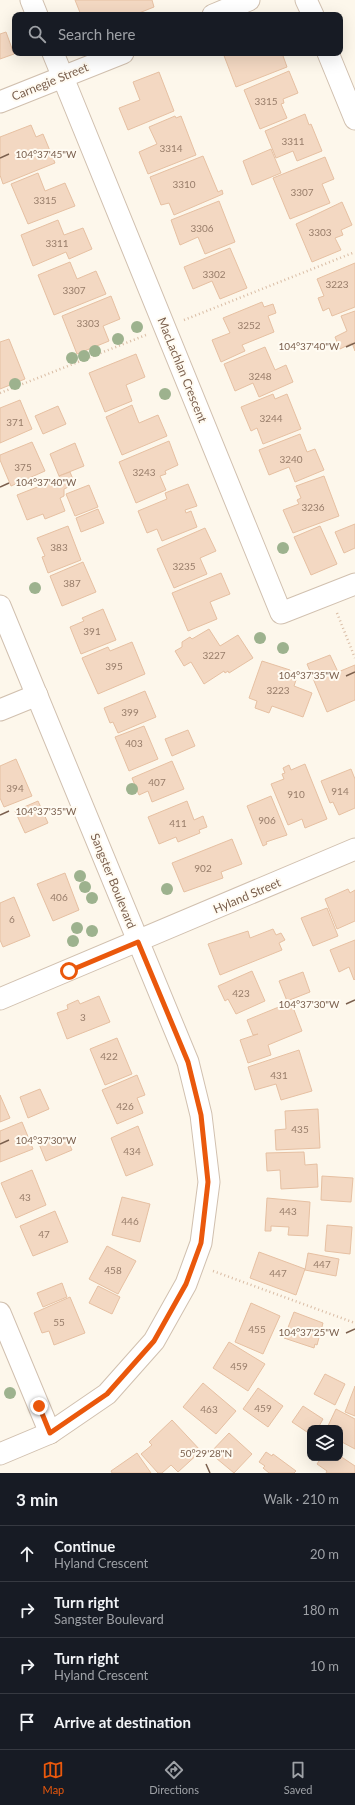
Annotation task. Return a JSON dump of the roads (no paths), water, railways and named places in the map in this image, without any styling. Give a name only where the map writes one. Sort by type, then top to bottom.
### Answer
[{"type":"street","points":[[31,0],[36,12]]},
{"type":"street","points":[[220,12],[249,0]]},
{"type":"street","points":[[306,0],[312,12]]},
{"type":"street","name":"MacLachlan Crescent","points":[[54,56],[281,613],[355,584]]},
{"type":"street","name":"Carnegie Street","points":[[0,102],[64,78],[116,56]]},
{"type":"street","points":[[329,56],[355,119]]},
{"type":"street","name":"Sangster Boulevard","points":[[0,606],[188,1062],[201,1115],[208,1182],[201,1243],[186,1284],[154,1341],[107,1394],[50,1433],[0,1454]]},
{"type":"street","points":[[0,710],[37,695]]},
{"type":"street","name":"Hyland Street","points":[[0,999],[138,942],[355,849]]},
{"type":"street","points":[[0,1313],[50,1433]]}]
